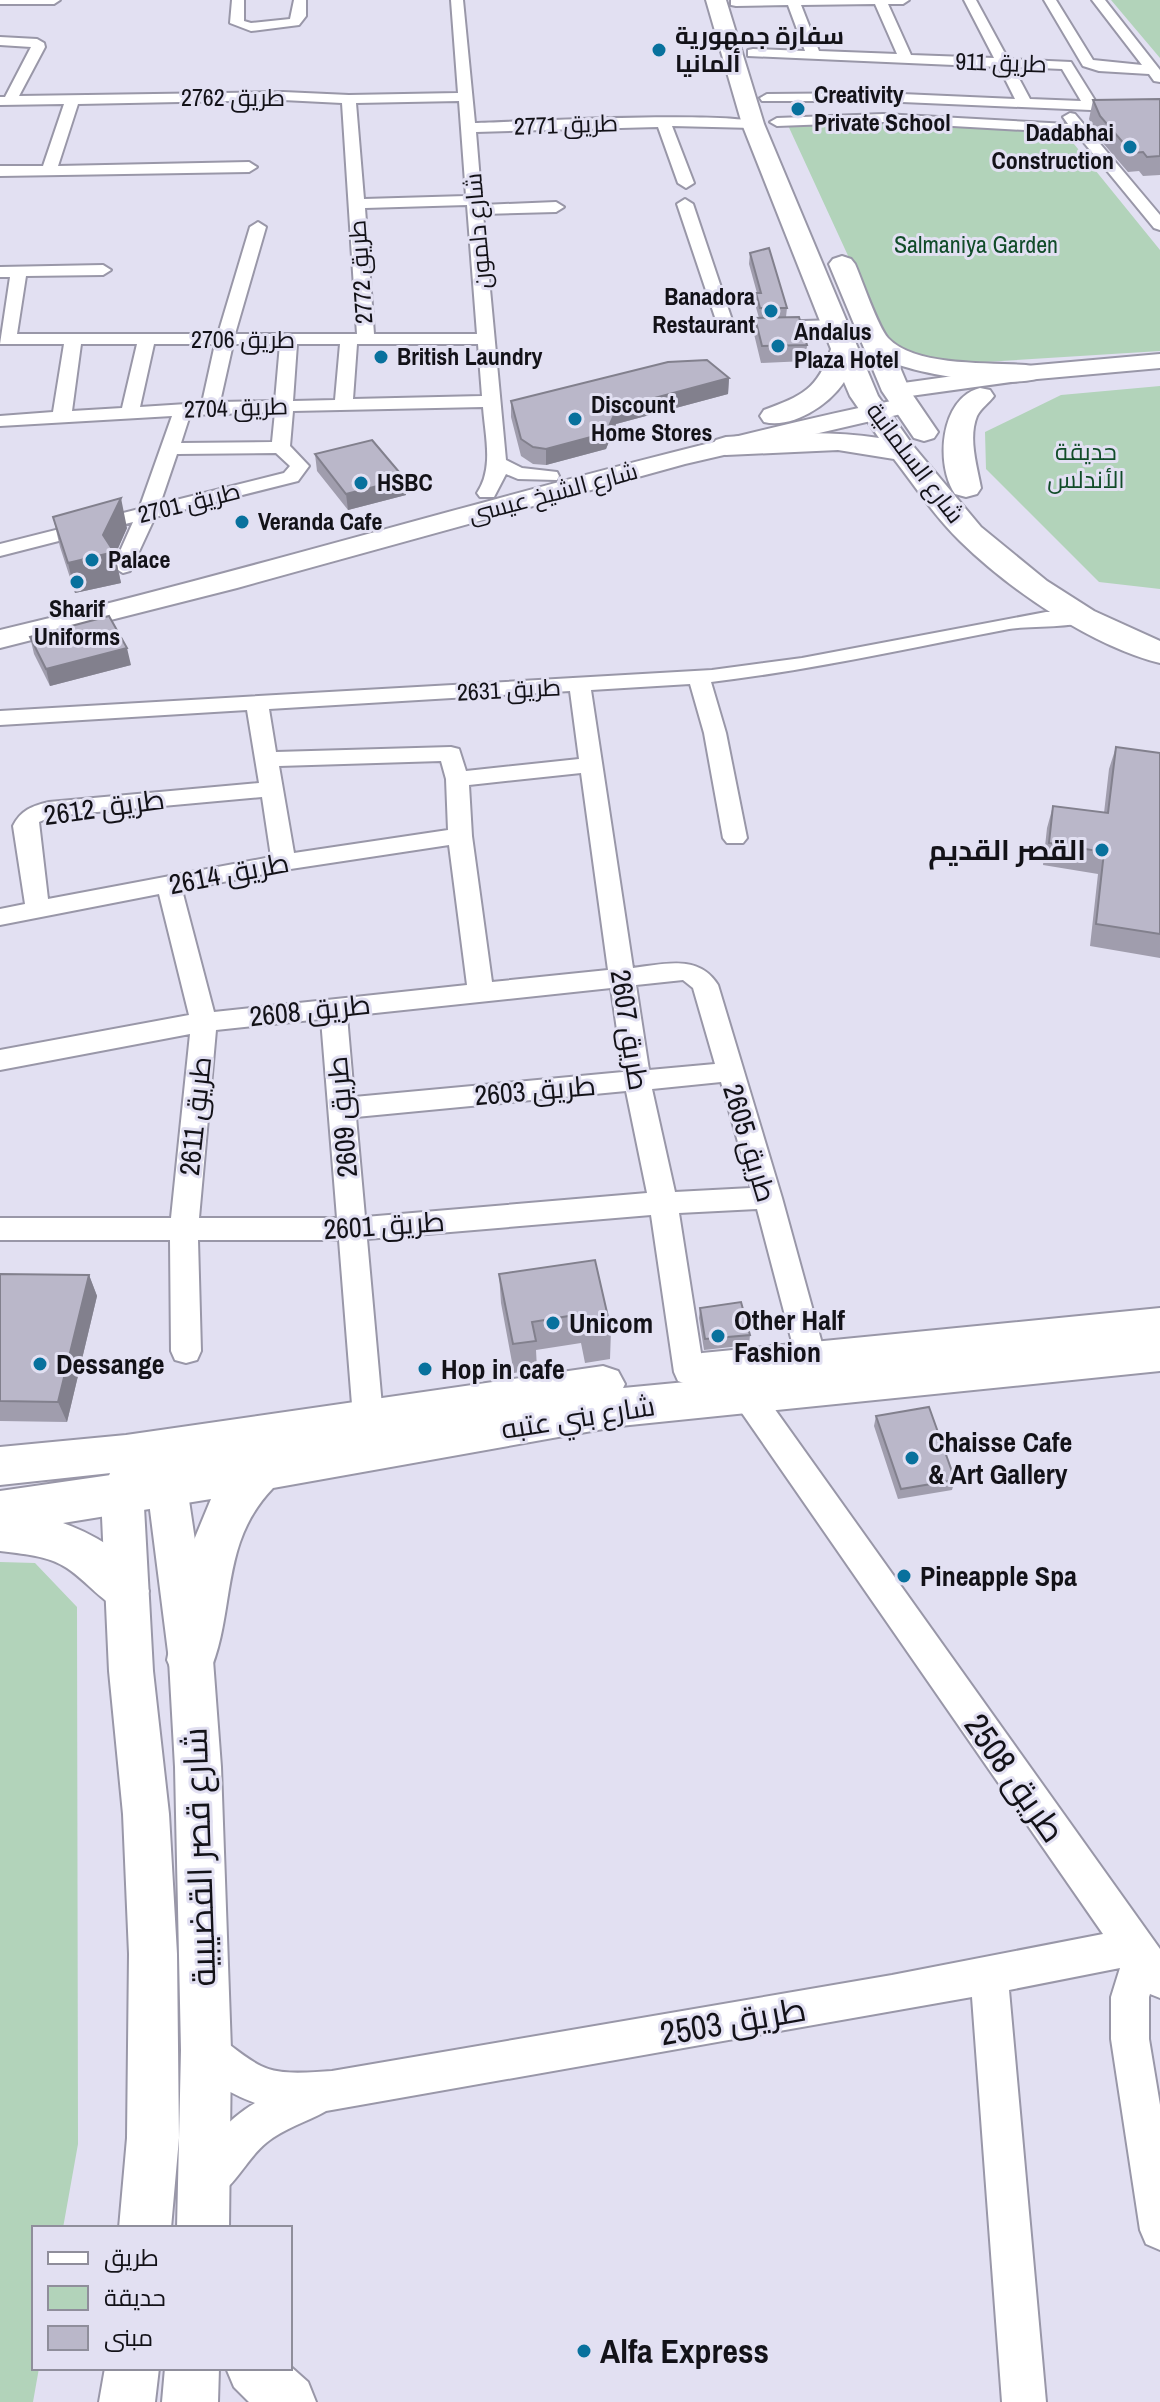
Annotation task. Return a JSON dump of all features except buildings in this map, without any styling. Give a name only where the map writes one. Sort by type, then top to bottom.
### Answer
[{"type":"main road","name":"شارع السلمانية","points":[[729,1],[753,53],[767,98],[765,123],[790,149]]},
{"type":"main road","name":"شارع السلمانية","points":[[729,1],[765,123],[840,337],[885,401],[984,506],[1070,585],[1160,632]]},
{"type":"main road","name":"شارع السلمانية","points":[[834,246],[877,343],[885,401],[904,453],[970,534],[1036,588],[1082,618],[1160,653]]},
{"type":"main road","points":[[774,416],[816,400],[838,374],[840,337]]},
{"type":"main road","points":[[877,343],[899,358],[924,365],[1026,373]]},
{"type":"main road","points":[[980,396],[969,404],[957,429],[984,506]]},
{"type":"main road","name":"شارع الشيخ عيسى","points":[[0,617],[119,590],[774,416],[885,401]]},
{"type":"main road","name":"شارع الشيخ عيسى","points":[[0,639],[121,612],[885,401]]},
{"type":"main road","points":[[726,446],[842,440],[873,444],[904,453]]},
{"type":"main road","name":"شارع بني عتبه","points":[[0,1466],[261,1470],[620,1407],[741,1380],[1160,1325]]},
{"type":"main road","name":"شارع بني عتبه","points":[[815,1372],[1160,1353]]},
{"type":"main road","name":"شارع بني عتبه","points":[[0,1511],[139,1469],[368,1417],[689,1372],[741,1380]]},
{"type":"main road","points":[[191,1660],[221,1520],[244,1484],[261,1470]]},
{"type":"main road","points":[[0,1531],[51,1537],[76,1548],[98,1561],[126,1591]]},
{"type":"street","points":[[0,0],[54,0]]},
{"type":"street","points":[[238,0],[237,23],[251,27],[294,22],[299,16],[300,0]]},
{"type":"street","name":"شارع دلمون","points":[[457,0],[497,463],[496,479],[487,493]]},
{"type":"street","points":[[880,0],[906,59]]},
{"type":"street","points":[[729,1],[903,0]]},
{"type":"street","points":[[970,0],[1026,105]]},
{"type":"street","points":[[1050,0],[1088,63],[1099,67]]},
{"type":"street","points":[[1098,0],[1156,74]]},
{"type":"street","points":[[794,1],[814,56]]},
{"type":"street","points":[[0,41],[26,41],[37,43],[38,47],[5,101]]},
{"type":"street","name":"طريق 911","points":[[753,53],[814,56],[873,78],[906,59],[944,81],[1002,63],[1066,65],[1092,107]]},
{"type":"street","points":[[1066,65],[1156,74]]},
{"type":"street","points":[[767,98],[873,78],[944,81],[1026,105],[1160,109]]},
{"type":"street","name":"طريق 2762","points":[[72,101],[122,103],[466,97]]},
{"type":"street","name":"طريق 2772","points":[[349,99],[356,204],[358,340]]},
{"type":"street","points":[[5,101],[72,101],[49,170]]},
{"type":"street","points":[[1062,106],[1160,225]]},
{"type":"street","name":"طريق 2771","points":[[469,128],[883,118],[1079,129]]},
{"type":"street","points":[[663,122],[686,183]]},
{"type":"street","points":[[0,171],[249,167]]},
{"type":"street","name":"طريق 2772","points":[[356,204],[556,207]]},
{"type":"street","points":[[685,204],[726,328],[840,337]]},
{"type":"street","points":[[210,408],[225,340],[258,227]]},
{"type":"street","points":[[0,272],[103,270]]},
{"type":"street","points":[[4,339],[19,272]]},
{"type":"street","name":"طريق 2706","points":[[4,339],[487,339]]},
{"type":"street","points":[[130,412],[147,339]]},
{"type":"street","points":[[62,415],[73,340]]},
{"type":"street","points":[[343,405],[358,340]]},
{"type":"street","name":"طريق 2701","points":[[281,447],[289,341]]},
{"type":"street","name":"شارع الشيخ عيسى","points":[[885,401],[1026,373],[1157,373]]},
{"type":"street","name":"شارع الشيخ عيسى","points":[[885,401],[980,396],[1157,373]]},
{"type":"street","name":"طريق 2704","points":[[0,421],[210,408],[493,401]]},
{"type":"street","points":[[123,567],[147,514],[183,410]]},
{"type":"street","name":"طريق 2701","points":[[0,550],[291,477],[300,466],[281,447],[169,449]]},
{"type":"street","points":[[497,463],[518,473],[550,476]]},
{"type":"street","points":[[1013,622],[1029,610],[1036,588]]},
{"type":"street","name":"طريق 2631","points":[[0,718],[699,677],[802,664],[1013,622],[1082,618]]},
{"type":"street","points":[[699,677],[715,733],[735,838]]},
{"type":"street","name":"طريق 2607","points":[[580,686],[637,1081],[663,1203],[689,1372]]},
{"type":"street","points":[[257,703],[284,862]]},
{"type":"street","points":[[267,759],[442,752],[454,758],[460,836],[481,992]]},
{"type":"street","points":[[457,779],[591,765]]},
{"type":"street","name":"طريق 2612","points":[[38,910],[25,826],[35,813],[49,809],[272,789]]},
{"type":"street","name":"طريق 2614","points":[[0,917],[284,862],[460,836]]},
{"type":"street","name":"طريق 2611","points":[[169,885],[204,1022],[184,1230],[186,1351]]},
{"type":"street","name":"طريق 2605","points":[[622,978],[683,971],[696,975],[705,985],[815,1372]]},
{"type":"street","name":"طريق 2608","points":[[0,1060],[204,1022],[622,978]]},
{"type":"street","name":"طريق 2609","points":[[333,1007],[368,1417]]},
{"type":"street","name":"طريق 2603","points":[[342,1108],[728,1072]]},
{"type":"street","name":"طريق 2601","points":[[0,1229],[352,1229],[663,1203],[768,1198]]},
{"type":"street","name":"طريق 2508","points":[[741,1380],[1145,1961]]},
{"type":"street","name":"شارع قصر القضيبية","points":[[139,1469],[126,1591],[146,1814],[153,1954],[153,2138],[145,2226]]},
{"type":"street","name":"شارع قصر القضيبية","points":[[139,1469],[191,1660],[198,1767],[206,2050],[205,2206]]},
{"type":"street","points":[[1145,1961],[1130,1997],[1130,2039],[1160,2230]]},
{"type":"street","name":"طريق 2503","points":[[206,2050],[236,2074],[276,2092],[332,2091],[989,1976],[1145,1961]]},
{"type":"street","points":[[989,1976],[1024,2402]]},
{"type":"street","name":"طريق 2503","points":[[205,2206],[228,2151],[248,2129],[270,2114],[332,2091]]},
{"type":"street","points":[[127,2402],[132,2370]]},
{"type":"street","points":[[190,2402],[192,2370]]},
{"type":"street","points":[[255,2370],[288,2402]]},
{"type":"green space","points":[[1111,0],[1160,0],[1160,58]]},
{"type":"green space","name":"Salmaniya Garden","points":[[786,121],[1061,128],[1160,250],[1160,351],[968,363],[908,355],[885,336]]},
{"type":"green space","name":"حديقة الأندلس","points":[[1160,386],[1160,589],[1099,582],[986,469],[985,432],[1061,395]]},
{"type":"green space","points":[[0,1562],[35,1563],[77,1607],[78,2144],[63,2226],[32,2226],[32,2370],[39,2370],[33,2402],[0,2402]]},
{"type":"place","name":"سفارة جمهورية ألمانيا","points":[[659,50]]},
{"type":"place","name":"Creativity Private School","points":[[798,109]]},
{"type":"place","name":"Dadabhai Construction","points":[[1130,147]]},
{"type":"place","name":"Banadora Restaurant","points":[[771,311]]},
{"type":"place","name":"Andalus Plaza Hotel","points":[[778,346]]},
{"type":"place","name":"British Laundry","points":[[381,357]]},
{"type":"place","name":"Discount Home Stores","points":[[575,419]]},
{"type":"place","name":"HSBC","points":[[361,483]]},
{"type":"place","name":"Veranda Cafe","points":[[242,522]]},
{"type":"place","name":"Palace","points":[[92,560]]},
{"type":"place","name":"Sharif Uniforms","points":[[77,582]]},
{"type":"place","name":"القصر القديم","points":[[1102,850]]},
{"type":"place","name":"Unicom","points":[[553,1323]]},
{"type":"place","name":"Other Half Fashion","points":[[718,1336]]},
{"type":"place","name":"Dessange","points":[[40,1364]]},
{"type":"place","name":"Hop in cafe","points":[[425,1369]]},
{"type":"place","name":"Chaisse Cafe & Art Gallery","points":[[912,1458]]},
{"type":"place","name":"Pineapple Spa","points":[[904,1576]]},
{"type":"place","name":"Alfa Express","points":[[584,2351]]}]
